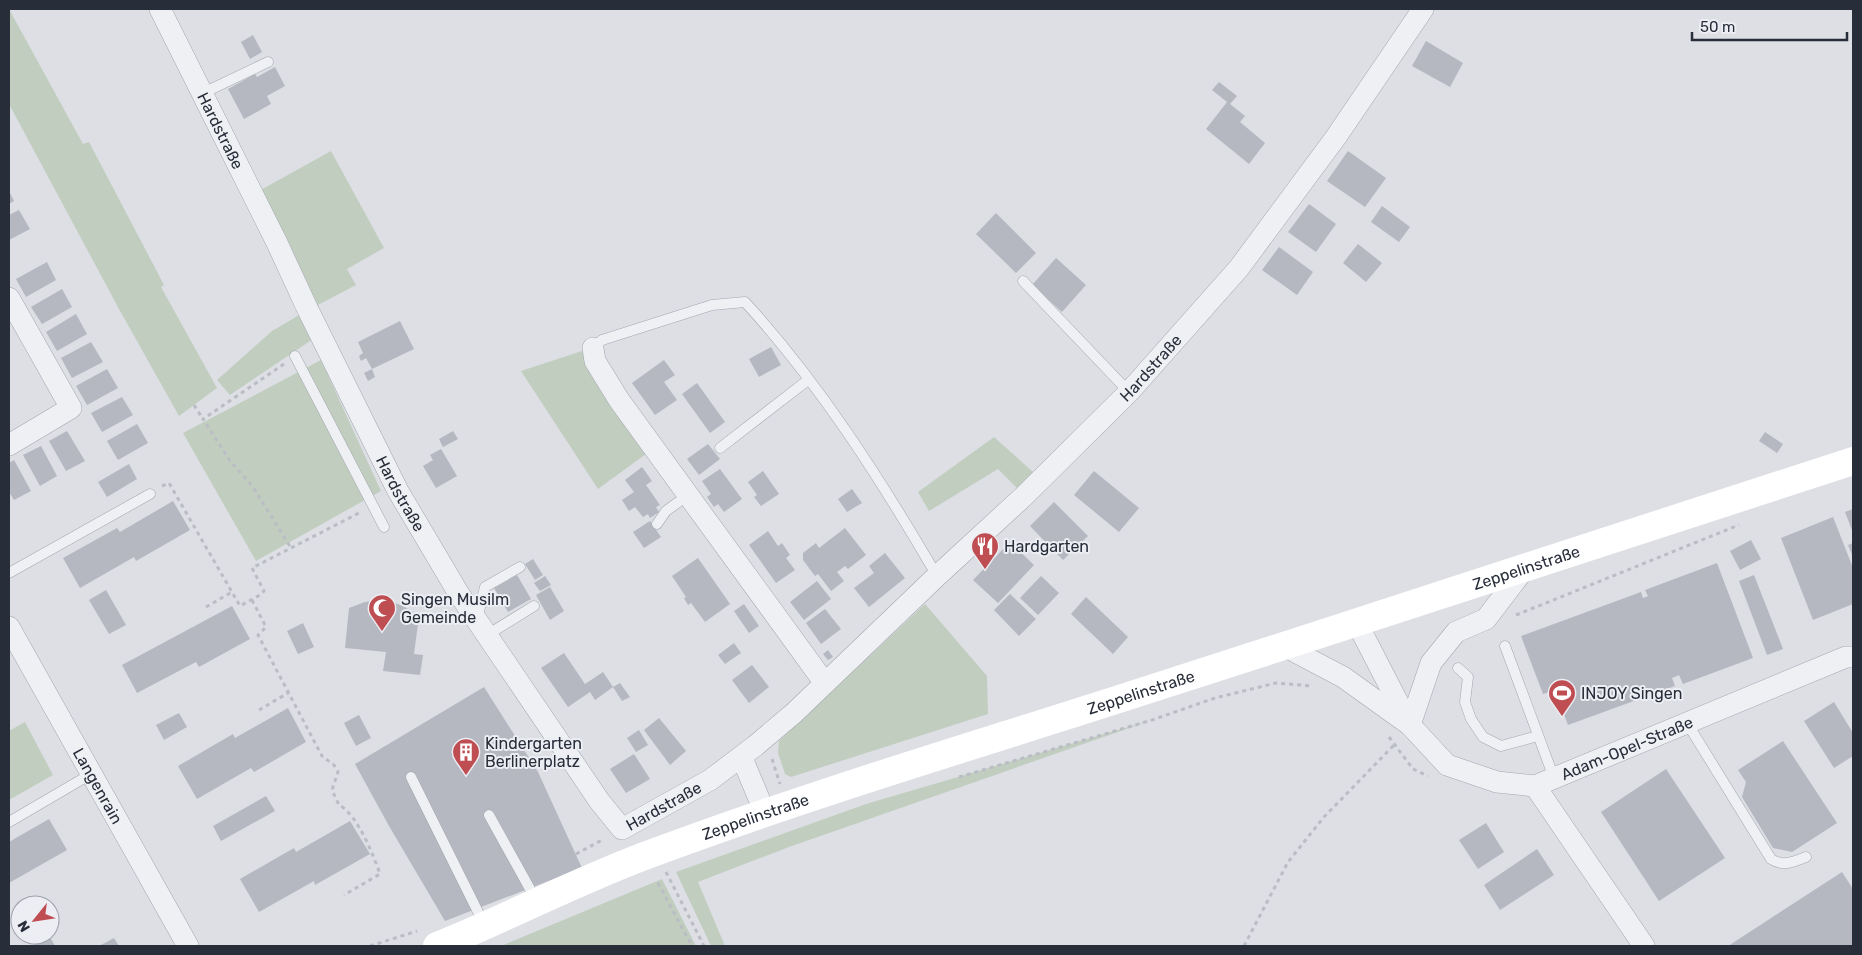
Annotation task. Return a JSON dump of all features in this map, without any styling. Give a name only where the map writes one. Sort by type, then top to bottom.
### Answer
[{"type":"street","name":"Hardstraße","points":[[160,9],[398,491],[459,594],[600,802],[622,829],[710,780],[742,758],[794,713],[824,682],[1024,496],[1129,392],[1239,268],[1336,137],[1423,9]]},
{"type":"street","points":[[9,298],[72,408],[9,445]]},
{"type":"street","points":[[593,348],[595,361],[619,400],[824,682]]},
{"type":"street","name":"Zeppelinstraße","points":[[437,946],[485,926],[587,878],[764,813],[1357,623],[1853,461]]},
{"type":"street","points":[[1410,725],[1432,663],[1456,632],[1486,619],[1525,568]]},
{"type":"street","name":"Adam-Opel-Straße","points":[[1357,623],[1410,725]]},
{"type":"street","name":"Langenrain","points":[[11,637],[188,946]]},
{"type":"street","name":"Adam-Opel-Straße","points":[[1284,646],[1343,677],[1410,725],[1447,765],[1497,782],[1544,782],[1846,657],[1853,657]]},
{"type":"street","points":[[742,758],[764,813]]},
{"type":"street","points":[[1544,782],[1644,946]]},
{"type":"lane","points":[[203,93],[268,62]]},
{"type":"lane","points":[[1023,281],[1129,392]]},
{"type":"lane","points":[[593,348],[602,340],[712,305],[745,302],[771,331],[808,380],[895,505],[937,576]]},
{"type":"lane","points":[[295,356],[384,527]]},
{"type":"lane","points":[[720,448],[808,380]]},
{"type":"lane","points":[[9,573],[150,494]]},
{"type":"lane","points":[[657,524],[666,511],[688,495]]},
{"type":"lane","points":[[520,567],[485,587],[482,627],[534,606]]},
{"type":"lane","points":[[1505,646],[1538,736],[1544,782]]},
{"type":"lane","points":[[1458,668],[1468,677],[1465,702],[1471,719],[1483,737],[1501,746],[1538,736]]},
{"type":"lane","points":[[1687,723],[1771,859],[1780,864],[1790,864],[1806,856]]},
{"type":"lane","points":[[9,822],[91,774]]},
{"type":"lane","points":[[411,777],[485,926]]},
{"type":"lane","points":[[489,815],[530,889]]},
{"type":"path","points":[[203,419],[295,356]]},
{"type":"path","points":[[194,405],[230,461],[253,487],[291,548]]},
{"type":"path","points":[[150,494],[169,483],[240,606],[264,591],[252,568],[372,506]]},
{"type":"path","points":[[1511,617],[1744,523]]},
{"type":"path","points":[[206,606],[232,592]]},
{"type":"path","points":[[252,600],[266,627],[258,635],[322,756],[334,765],[338,772],[332,790],[339,805],[348,809],[358,823],[380,874],[344,895]]},
{"type":"path","points":[[952,779],[1152,720],[1224,696],[1276,682],[1321,686]]},
{"type":"path","points":[[259,710],[288,693]]},
{"type":"path","points":[[1244,946],[1288,862],[1324,817],[1395,745],[1410,725]]},
{"type":"path","points":[[576,854],[622,829]]},
{"type":"path","points":[[669,868],[664,868],[704,946]]},
{"type":"path","points":[[658,882],[692,946]]},
{"type":"green space","points":[[9,9],[83,144],[89,142],[164,285],[161,287],[217,388],[179,416],[9,104]]},
{"type":"green space","points":[[331,151],[384,248],[347,269],[356,285],[314,307],[257,192]]},
{"type":"green space","points":[[301,314],[313,339],[230,395],[217,380],[272,331]]},
{"type":"green space","points":[[582,351],[650,451],[598,489],[521,371]]},
{"type":"green space","points":[[321,360],[381,491],[256,561],[183,433]]},
{"type":"green space","points":[[994,437],[1033,472],[1017,488],[998,469],[929,511],[918,492]]},
{"type":"green space","points":[[925,604],[987,676],[988,714],[791,777],[785,774],[778,753],[779,741]]},
{"type":"green space","points":[[1152,720],[789,847],[698,882],[725,946],[711,946],[676,872],[866,804]]},
{"type":"green space","points":[[25,722],[53,775],[9,800],[9,731]]},
{"type":"green space","points":[[662,879],[696,946],[501,946]]},
{"type":"building","points":[[253,35],[262,52],[250,59],[241,42]]},
{"type":"building","points":[[1426,41],[1463,63],[1450,87],[1412,66]]},
{"type":"building","points":[[275,67],[285,86],[267,96],[271,104],[244,119],[228,89],[255,74],[257,77]]},
{"type":"building","points":[[1219,82],[1237,96],[1230,104],[1245,116],[1240,122],[1265,143],[1249,164],[1206,129],[1227,102],[1212,90]]},
{"type":"building","points":[[1348,151],[1386,178],[1365,207],[1327,181]]},
{"type":"building","points":[[9,191],[14,201],[9,204]]},
{"type":"building","points":[[1309,204],[1336,224],[1316,252],[1288,232]]},
{"type":"building","points":[[1382,206],[1410,227],[1399,242],[1371,222]]},
{"type":"building","points":[[19,210],[30,229],[9,240],[9,215]]},
{"type":"building","points":[[996,213],[1036,253],[1016,273],[976,234]]},
{"type":"building","points":[[1358,244],[1382,263],[1366,282],[1343,263]]},
{"type":"building","points":[[1279,247],[1313,272],[1297,295],[1262,270]]},
{"type":"building","points":[[1056,258],[1086,285],[1062,312],[1032,285]]},
{"type":"building","points":[[47,262],[56,280],[26,297],[16,279]]},
{"type":"building","points":[[62,289],[72,307],[42,324],[31,307]]},
{"type":"building","points":[[76,314],[87,334],[57,351],[46,332]]},
{"type":"building","points":[[400,321],[414,349],[372,369],[366,358],[361,361],[359,356],[363,353],[358,342]]},
{"type":"building","points":[[91,342],[103,362],[72,378],[61,358]]},
{"type":"building","points":[[771,347],[781,365],[759,377],[749,359]]},
{"type":"building","points":[[664,360],[675,375],[664,382],[677,400],[655,415],[632,383]]},
{"type":"building","points":[[107,369],[118,388],[87,405],[76,386]]},
{"type":"building","points":[[372,369],[375,377],[368,381],[364,373]]},
{"type":"building","points":[[697,383],[725,422],[710,433],[682,394]]},
{"type":"building","points":[[122,397],[133,415],[102,432],[91,413]]},
{"type":"building","points":[[137,424],[148,443],[118,460],[107,441]]},
{"type":"building","points":[[67,431],[85,461],[66,471],[49,441]]},
{"type":"building","points":[[453,431],[458,439],[443,447],[439,439]]},
{"type":"building","points":[[1765,432],[1783,444],[1777,453],[1759,441]]},
{"type":"building","points":[[708,444],[720,459],[699,475],[687,459]]},
{"type":"building","points":[[41,446],[57,476],[40,486],[23,455]]},
{"type":"building","points":[[441,449],[457,476],[436,488],[423,466],[433,460],[430,455]]},
{"type":"building","points":[[14,460],[31,491],[14,500],[9,492],[9,463]]},
{"type":"building","points":[[129,464],[137,479],[107,497],[98,482]]},
{"type":"building","points":[[642,467],[652,481],[646,485],[660,505],[656,507],[659,512],[650,518],[648,514],[643,517],[635,507],[629,511],[622,500],[634,492],[625,480]]},
{"type":"building","points":[[720,469],[742,499],[724,512],[718,504],[714,507],[707,497],[711,494],[702,481]]},
{"type":"building","points":[[763,471],[779,494],[761,506],[754,497],[757,495],[748,482]]},
{"type":"building","points":[[1094,471],[1139,508],[1119,532],[1074,495]]},
{"type":"building","points":[[852,489],[862,503],[847,512],[838,499]]},
{"type":"building","points":[[173,501],[190,530],[136,561],[134,557],[80,588],[63,558],[117,528],[120,532]]},
{"type":"building","points":[[1054,502],[1088,536],[1063,560],[1030,526]]},
{"type":"building","points":[[1853,509],[1853,533],[1845,512]]},
{"type":"building","points":[[1833,517],[1853,568],[1853,604],[1813,620],[1781,538]]},
{"type":"building","points":[[650,521],[661,537],[644,548],[633,532]]},
{"type":"building","points":[[845,528],[866,555],[848,569],[845,566],[837,572],[844,581],[831,591],[818,574],[815,576],[803,560],[803,553],[816,543],[819,548]]},
{"type":"building","points":[[768,531],[778,546],[782,543],[790,555],[786,558],[795,570],[776,583],[749,545]]},
{"type":"building","points":[[1751,540],[1761,559],[1740,570],[1730,551]]},
{"type":"building","points":[[1010,542],[1034,565],[998,603],[973,580]]},
{"type":"building","points":[[1853,543],[1853,557],[1848,545]]},
{"type":"building","points":[[885,553],[905,578],[869,607],[854,588],[874,573],[869,566]]},
{"type":"building","points":[[698,558],[730,604],[705,622],[691,603],[688,605],[684,598],[686,597],[672,576]]},
{"type":"building","points":[[533,559],[543,575],[535,580],[525,564]]},
{"type":"building","points":[[1717,563],[1753,658],[1683,684],[1679,675],[1672,678],[1675,686],[1568,725],[1555,690],[1543,694],[1521,636],[1641,592],[1643,598],[1648,596],[1645,590]]},
{"type":"building","points":[[517,575],[531,599],[508,612],[494,588]]},
{"type":"building","points":[[1754,575],[1783,649],[1767,655],[1739,581]]},
{"type":"building","points":[[545,576],[551,585],[540,591],[534,583]]},
{"type":"building","points":[[1041,576],[1059,593],[1038,615],[1020,598]]},
{"type":"building","points":[[817,581],[831,599],[804,620],[790,602]]},
{"type":"building","points":[[550,587],[564,611],[550,620],[536,595]]},
{"type":"building","points":[[106,590],[126,625],[109,634],[89,600]]},
{"type":"building","points":[[1010,594],[1036,619],[1019,636],[994,610]]},
{"type":"building","points":[[1086,597],[1128,637],[1113,654],[1071,614]]},
{"type":"building","name":"Singen Musilm Gemeinde","points":[[379,600],[403,606],[419,616],[414,654],[423,655],[420,675],[383,671],[386,652],[345,648],[349,608],[365,602]]},
{"type":"building","points":[[744,604],[759,626],[749,633],[734,611]]},
{"type":"building","points":[[232,606],[250,639],[199,667],[196,662],[137,693],[122,665]]},
{"type":"building","points":[[825,609],[841,629],[821,644],[806,623]]},
{"type":"building","points":[[303,623],[314,647],[298,654],[287,631]]},
{"type":"building","points":[[734,643],[741,653],[725,664],[718,655]]},
{"type":"building","points":[[828,650],[833,657],[828,660],[823,654]]},
{"type":"building","points":[[564,653],[585,684],[603,672],[613,687],[595,700],[590,692],[568,707],[541,668]]},
{"type":"building","points":[[752,665],[769,687],[749,703],[732,680]]},
{"type":"building","points":[[620,683],[630,697],[622,701],[613,687]]},
{"type":"building","points":[[484,687],[538,772],[582,868],[445,921],[355,764]]},
{"type":"building","points":[[1834,702],[1853,733],[1853,756],[1834,768],[1804,721]]},
{"type":"building","points":[[288,708],[306,742],[254,772],[251,768],[197,799],[178,766],[233,734],[235,738]]},
{"type":"building","points":[[179,713],[187,727],[164,740],[156,725]]},
{"type":"building","points":[[359,715],[371,738],[356,746],[344,723]]},
{"type":"building","points":[[659,718],[686,751],[670,765],[644,730]]},
{"type":"building","points":[[639,730],[648,745],[636,752],[627,738]]},
{"type":"building","points":[[1783,741],[1837,823],[1792,852],[1773,848],[1742,797],[1746,782],[1738,770]]},
{"type":"building","points":[[634,754],[650,779],[626,793],[610,769]]},
{"type":"building","points":[[1666,769],[1725,858],[1659,901],[1601,812]]},
{"type":"building","points":[[266,796],[275,811],[221,841],[213,826]]},
{"type":"building","points":[[49,819],[67,850],[9,883],[9,842]]},
{"type":"building","points":[[350,821],[370,854],[315,885],[314,881],[259,912],[240,879],[294,848],[296,852]]},
{"type":"building","points":[[1486,823],[1504,852],[1478,869],[1459,840]]},
{"type":"building","points":[[1537,849],[1554,875],[1500,910],[1484,885]]},
{"type":"building","points":[[1842,872],[1853,889],[1853,946],[1728,946]]},
{"type":"building","points":[[114,938],[119,946],[99,946]]},
{"type":"building","points":[[34,945],[55,946],[35,946]]},
{"type":"place","name":"Hardgarten","points":[[985,570]]},
{"type":"place","name":"Singen Musilm Gemeinde","points":[[382,632]]},
{"type":"place","name":"INJOY Singen","points":[[1562,717]]},
{"type":"place","name":"Kindergarten Berlinerplatz","points":[[466,776]]}]
